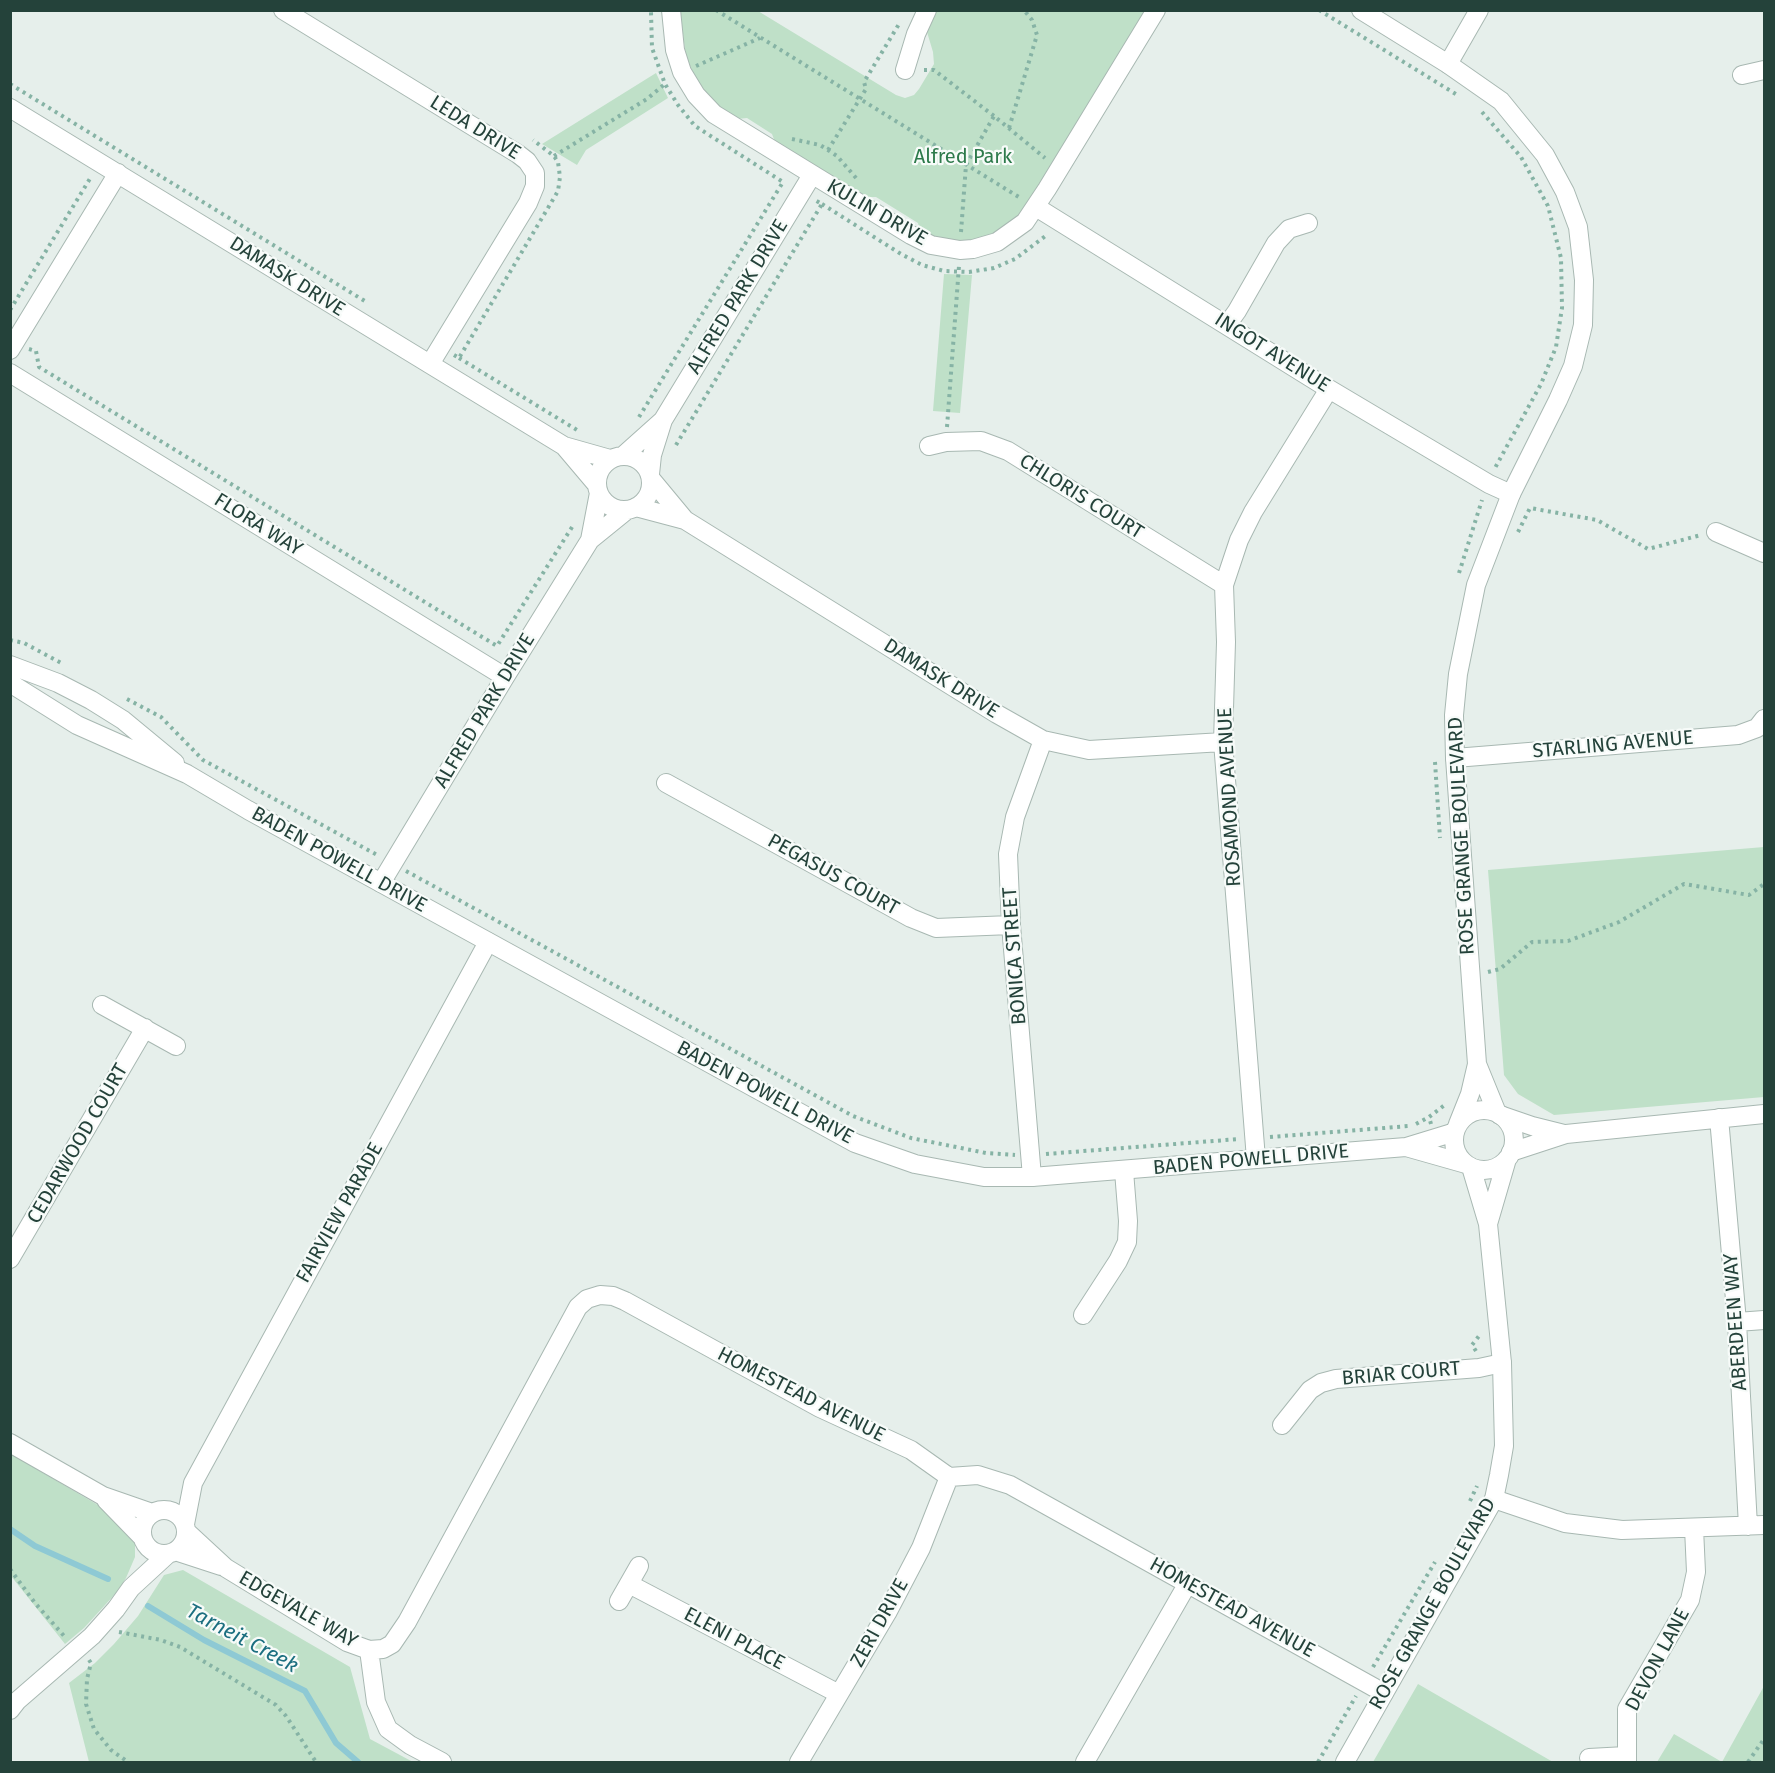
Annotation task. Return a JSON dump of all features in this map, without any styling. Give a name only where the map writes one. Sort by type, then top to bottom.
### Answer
[{"type":"street","name":"LEDA DRIVE","points":[[283,10],[518,154],[527,161],[535,173],[536,186],[528,203],[430,364]]},
{"type":"street","name":"KULIN DRIVE","points":[[671,10],[674,43],[682,72],[696,95],[714,114],[921,241],[960,256],[1008,236],[1025,222],[1156,10]]},
{"type":"street","points":[[905,70],[916,34],[927,10]]},
{"type":"street","name":"ROSE GRANGE BOULEVARD","points":[[1361,10],[1448,64],[1501,101],[1545,155],[1565,192],[1578,227],[1584,280],[1583,325],[1573,366],[1511,494],[1476,585],[1458,674],[1454,715],[1455,758],[1476,1064],[1470,1094],[1456,1128]]},
{"type":"street","points":[[1448,64],[1479,10]]},
{"type":"street","points":[[1742,75],[1764,70]]},
{"type":"street","name":"DAMASK DRIVE","points":[[10,108],[564,446],[617,457]]},
{"type":"street","points":[[13,345],[118,173]]},
{"type":"street","name":"ALFRED PARK DRIVE","points":[[651,477],[652,455],[663,420],[812,175]]},
{"type":"street","name":"INGOT AVENUE","points":[[1036,207],[1329,389],[1489,484],[1511,494]]},
{"type":"street","points":[[1227,325],[1237,312],[1276,243],[1289,229],[1308,224]]},
{"type":"street","name":"FLORA WAY","points":[[10,372],[505,677]]},
{"type":"street","name":"ROSAMOND AVENUE","points":[[1256,1160],[1223,742],[1226,642],[1224,585],[1239,540],[1253,512],[1329,389]]},
{"type":"street","name":"ALFRED PARK DRIVE","points":[[617,457],[663,420]]},
{"type":"street","name":"CHLORIS COURT","points":[[938,444],[981,441],[1008,451],[1224,585]]},
{"type":"street","name":"DAMASK DRIVE","points":[[564,446],[598,489]]},
{"type":"street","points":[[617,457],[640,460],[651,477],[648,496],[631,509],[610,506],[598,489],[600,470],[617,457]]},
{"type":"street","name":"DAMASK DRIVE","points":[[651,477],[685,520],[997,714],[1043,740],[1089,750],[1223,742]]},
{"type":"street","name":"ALFRED PARK DRIVE","points":[[590,540],[598,489]]},
{"type":"street","name":"DAMASK DRIVE","points":[[631,509],[685,520]]},
{"type":"street","name":"ALFRED PARK DRIVE","points":[[381,883],[590,540],[631,509]]},
{"type":"street","points":[[1716,532],[1764,553]]},
{"type":"street","name":"BADEN POWELL DRIVE","points":[[10,665],[58,683],[91,700],[123,720],[187,774]]},
{"type":"street","name":"BADEN POWELL DRIVE","points":[[10,683],[77,725],[187,774],[248,810],[855,1143],[915,1164],[984,1177],[1032,1177],[1124,1171],[1406,1147],[1456,1128]]},
{"type":"street","points":[[77,725],[91,700]]},
{"type":"street","name":"STARLING AVENUE","points":[[1455,758],[1738,735],[1757,728],[1764,719]]},
{"type":"street","name":"BONICA STREET","points":[[1032,1177],[1011,925],[1008,854],[1013,826],[1043,740]]},
{"type":"street","name":"PEGASUS COURT","points":[[666,783],[911,918],[936,928],[1011,925]]},
{"type":"street","name":"FAIRVIEW PARADE","points":[[185,1527],[192,1483],[488,942]]},
{"type":"street","points":[[102,1005],[176,1046]]},
{"type":"street","name":"CEDARWOOD COURT","points":[[10,1259],[145,1028]]},
{"type":"street","name":"ROSE GRANGE BOULEVARD","points":[[1476,1064],[1498,1114]]},
{"type":"street","points":[[1566,1134],[1532,1126],[1486,1110],[1475,1111],[1465,1116],[1456,1128],[1455,1147],[1461,1159],[1468,1165],[1478,1169],[1494,1168],[1509,1155],[1566,1134],[1764,1114]]},
{"type":"street","points":[[1498,1114],[1511,1127],[1514,1144],[1509,1155]]},
{"type":"street","name":"ABERDEEN WAY","points":[[1719,1118],[1756,1525]]},
{"type":"street","name":"BADEN POWELL DRIVE","points":[[1406,1147],[1468,1165]]},
{"type":"street","name":"ROSE GRANGE BOULEVARD","points":[[1488,1224],[1509,1155]]},
{"type":"street","name":"ROSE GRANGE BOULEVARD","points":[[1345,1762],[1494,1498],[1504,1446],[1502,1363],[1488,1224],[1468,1165]]},
{"type":"street","points":[[1083,1315],[1118,1261],[1127,1242],[1128,1221],[1124,1171]]},
{"type":"street","name":"HOMESTEAD AVENUE","points":[[369,1650],[383,1649],[392,1644],[407,1622],[578,1307],[587,1299],[600,1294],[625,1301],[820,1408],[911,1450],[949,1477],[978,1475],[1010,1485],[1384,1693]]},
{"type":"street","points":[[1737,1322],[1764,1320]]},
{"type":"street","name":"BRIAR COURT","points":[[1282,1425],[1310,1390],[1321,1383],[1335,1379],[1479,1368],[1502,1363]]},
{"type":"street","points":[[10,1443],[103,1496],[156,1512],[175,1513],[181,1517],[185,1527],[183,1543],[131,1588],[104,1623],[17,1701],[10,1710]]},
{"type":"street","name":"ZERI DRIVE","points":[[799,1762],[887,1613],[921,1548],[949,1477]]},
{"type":"street","name":"FAIRVIEW PARADE","points":[[156,1512],[192,1483]]},
{"type":"street","points":[[103,1496],[154,1551],[171,1553]]},
{"type":"street","points":[[1494,1498],[1565,1523],[1622,1530],[1756,1525]]},
{"type":"street","points":[[131,1588],[143,1539],[144,1523],[156,1512]]},
{"type":"street","name":"EDGEVALE WAY","points":[[185,1527],[226,1568],[347,1642],[369,1650],[376,1702],[388,1729],[410,1745],[442,1762]]},
{"type":"street","name":"DEVON LANE","points":[[1589,1758],[1627,1759],[1627,1709],[1690,1600],[1695,1572],[1694,1528]]},
{"type":"street","name":"EDGEVALE WAY","points":[[171,1553],[226,1568]]},
{"type":"street","points":[[619,1601],[639,1566]]},
{"type":"street","points":[[1085,1762],[1188,1583]]},
{"type":"street","name":"ELENI PLACE","points":[[629,1584],[839,1694]]},
{"type":"path","points":[[651,10],[652,48],[665,84],[695,126],[822,204],[674,447]]},
{"type":"path","points":[[716,10],[1036,207]]},
{"type":"path","points":[[1009,128],[1037,35],[1032,20],[1024,10]]},
{"type":"path","points":[[828,150],[866,89],[864,82],[902,20]]},
{"type":"path","points":[[554,156],[647,99],[682,72],[760,38]]},
{"type":"path","points":[[905,70],[934,70],[1046,157],[1041,165]]},
{"type":"path","points":[[10,84],[369,303]]},
{"type":"path","points":[[938,444],[960,256],[966,165],[994,116]]},
{"type":"path","points":[[10,310],[111,145]]},
{"type":"path","points":[[638,417],[783,182]]},
{"type":"path","points":[[13,345],[36,351],[39,367],[497,646],[577,520]]},
{"type":"path","points":[[459,358],[597,441],[591,453]]},
{"type":"path","points":[[1476,519],[1516,534],[1530,508],[1597,520],[1648,549],[1716,532]]},
{"type":"path","points":[[10,640],[24,643],[66,666]]},
{"type":"path","points":[[119,694],[161,717],[203,760],[853,1116],[911,1138],[986,1153],[1031,1156],[1413,1125],[1429,1117]]},
{"type":"path","points":[[1471,978],[1500,969],[1532,942],[1568,941],[1619,922],[1684,884],[1749,895],[1764,884]]},
{"type":"path","points":[[104,1623],[121,1633],[161,1640],[180,1647],[276,1705],[286,1716],[316,1762]]},
{"type":"path","points":[[1748,1762],[1764,1739]]},
{"type":"green space","name":"Alfred Park","points":[[680,11],[758,11],[896,95],[905,98],[914,95],[934,64],[927,32],[929,23],[937,11],[1147,11],[1020,216],[1000,231],[979,240],[957,242],[920,231],[918,223],[876,197],[865,197],[775,142],[772,134],[747,118],[737,119],[717,106],[698,83],[686,57]]},
{"type":"green space","points":[[656,73],[668,98],[586,150],[577,165],[542,144]]},
{"type":"green space","points":[[944,274],[972,275],[960,413],[933,411]]},
{"type":"green space","points":[[1764,847],[1764,1097],[1554,1115],[1518,1094],[1504,1075],[1488,870]]},
{"type":"green space","points":[[11,1454],[103,1508],[135,1543],[135,1557],[126,1578],[116,1593],[84,1628],[65,1644],[11,1576]]},
{"type":"green space","points":[[183,1570],[350,1667],[370,1739],[413,1762],[89,1762],[69,1683],[95,1663],[114,1644],[138,1616],[164,1575]]},
{"type":"green space","points":[[1418,1684],[1553,1762],[1373,1762]]},
{"type":"green space","points":[[1764,1686],[1764,1762],[1722,1762]]},
{"type":"green space","points":[[1674,1734],[1722,1762],[1657,1762]]},
{"type":"waterway","name":"Tarneit Creek","points":[[10,1529],[35,1546],[108,1579]]},
{"type":"waterway","name":"Tarneit Creek","points":[[148,1606],[204,1640],[305,1691],[336,1743],[358,1762]]}]
